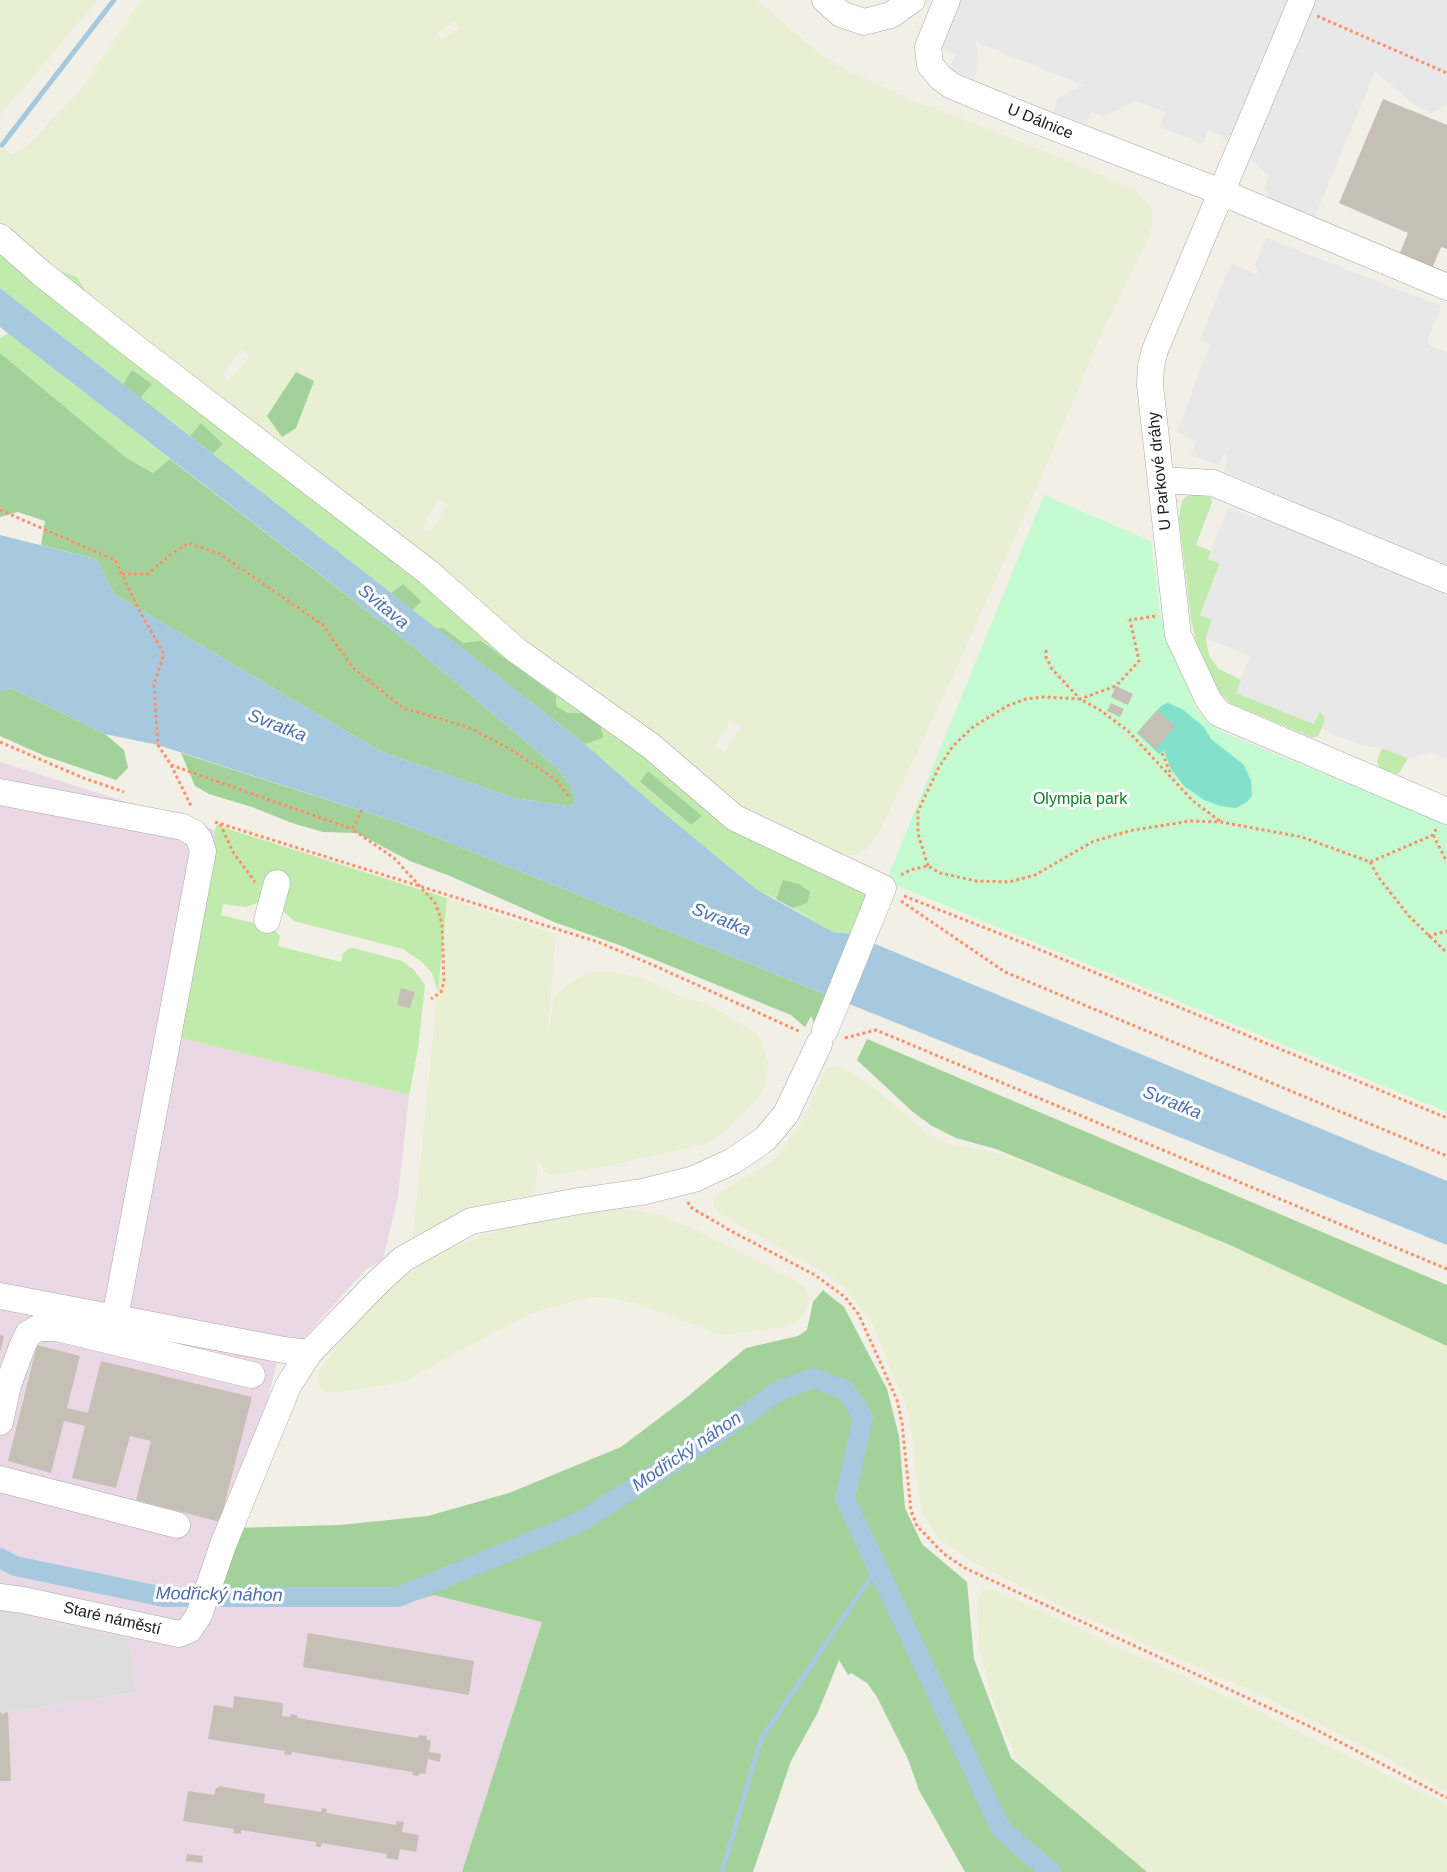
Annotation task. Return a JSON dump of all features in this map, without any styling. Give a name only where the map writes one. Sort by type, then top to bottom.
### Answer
[{"type":"street","points":[[825,0],[841,14],[864,22],[891,15],[912,0]]},
{"type":"street","name":"U Dálnice","points":[[947,0],[928,48],[930,65],[940,78],[952,86],[1221,192],[1447,287]]},
{"type":"street","name":"U Parkové dráhy","points":[[1300,4],[1155,350],[1151,366],[1150,385],[1178,635],[1208,699],[1218,713],[1446,810]]},
{"type":"street","points":[[0,237],[41,273],[132,345],[428,572],[516,650],[651,746],[735,818],[879,898]]},
{"type":"street","points":[[1161,480],[1213,483],[1447,580]]},
{"type":"street","points":[[0,792],[183,827],[199,839],[202,851],[115,1318]]},
{"type":"street","name":"Staré náměstí","points":[[0,1597],[179,1634],[189,1630],[199,1615],[216,1565],[288,1386],[309,1353],[403,1259],[471,1221],[642,1192],[716,1170],[752,1150],[765,1139],[786,1114],[822,1037],[879,898]]},
{"type":"street","points":[[0,1296],[309,1353]]},
{"type":"street","points":[[0,1422],[4,1384],[28,1334],[38,1328],[57,1328],[252,1375]]},
{"type":"street","points":[[0,1479],[177,1525]]},
{"type":"path","points":[[1300,4],[1447,73]]},
{"type":"path","points":[[0,510],[115,560],[164,654],[154,684],[158,746],[171,765],[195,815]]},
{"type":"path","points":[[122,574],[148,574],[171,554],[189,543],[220,554],[323,625],[352,668],[403,708],[468,727],[510,749],[555,779],[570,798]]},
{"type":"path","points":[[1130,620],[1139,661],[1116,686],[1080,699],[1044,697],[1026,699],[1007,706],[973,727],[953,746],[939,767],[918,811],[918,834],[928,866],[940,873],[976,881],[1009,882],[1035,874],[1094,841],[1133,830],[1182,822],[1221,822],[1302,837],[1370,862],[1379,878],[1403,909],[1447,953]]},
{"type":"path","points":[[1046,650],[1046,657],[1052,669],[1080,699],[1100,710],[1128,731],[1192,801],[1221,822]]},
{"type":"path","points":[[0,742],[81,777],[133,794]]},
{"type":"path","points":[[1161,753],[1173,779]]},
{"type":"path","points":[[171,765],[352,829],[394,858],[435,903],[442,924],[444,982],[441,992],[431,999]]},
{"type":"path","points":[[352,829],[362,810]]},
{"type":"path","points":[[1370,862],[1433,835],[1446,810]]},
{"type":"path","points":[[211,821],[623,952],[794,1028],[822,1037],[876,1030],[1447,1269]]},
{"type":"path","points":[[220,824],[233,852],[261,892],[272,901]]},
{"type":"path","points":[[1433,835],[1447,862]]},
{"type":"path","points":[[879,898],[896,877],[910,870],[928,866]]},
{"type":"path","points":[[879,898],[1037,948],[1447,1118]]},
{"type":"path","points":[[879,898],[1005,972],[1447,1156]]},
{"type":"path","points":[[1428,936],[1447,931]]},
{"type":"path","points":[[681,1182],[690,1207],[815,1275],[845,1297],[859,1315],[897,1400],[903,1423],[911,1511],[917,1526],[944,1554],[965,1568],[1311,1727],[1447,1798]]},
{"type":"shaded area","points":[[957,0],[1447,0],[1447,105],[1432,113],[1419,108],[1375,72],[1313,221],[1270,198],[1265,187],[1269,175],[1221,136],[1208,130],[1203,144],[1160,127],[1165,112],[1136,101],[1103,117],[1092,112],[1086,124],[1053,111],[1058,98],[1083,85],[976,42],[979,65],[974,79],[950,69],[956,54],[937,48]]},
{"type":"shaded area","points":[[1266,238],[1441,306],[1428,338],[1429,345],[1447,352],[1447,759],[1433,753],[1408,758],[1382,748],[1362,746],[1322,729],[1325,721],[1320,712],[1314,724],[1236,693],[1250,656],[1206,638],[1212,620],[1200,615],[1220,564],[1208,559],[1228,508],[1256,519],[1267,490],[1224,471],[1228,458],[1224,453],[1219,465],[1191,455],[1196,441],[1177,432],[1210,344],[1200,339],[1231,263],[1256,274],[1258,272],[1255,265]]},
{"type":"shaded area","points":[[0,762],[215,830],[177,1037],[409,1095],[398,1196],[383,1259],[365,1270],[302,1340],[280,1351],[222,1579],[212,1605],[394,1607],[434,1595],[542,1622],[462,1872],[0,1872],[0,1714],[136,1692],[129,1638],[29,1619],[42,1612],[0,1606]]},
{"type":"shaded area","points":[[0,1606],[43,1611],[30,1619],[129,1638],[136,1692],[0,1714]]},
{"type":"green space","points":[[0,0],[98,0],[0,115]]},
{"type":"green space","points":[[141,0],[757,0],[822,56],[852,73],[900,95],[1135,190],[1149,204],[1153,216],[1151,233],[1100,337],[1037,487],[952,678],[879,833],[867,849],[854,855],[841,856],[753,819],[93,301],[81,281],[44,265],[0,227],[0,143],[11,155],[29,144],[84,86]],"holes":[[[455,21],[460,28],[441,40],[438,32]],[[242,349],[250,357],[227,382],[223,374]],[[439,499],[447,504],[430,533],[423,527]],[[730,721],[741,727],[724,753],[715,747]]]},
{"type":"green space","points":[[0,243],[523,664],[867,891],[868,899],[851,934],[833,932],[792,908],[807,903],[783,880],[776,899],[756,889],[585,744],[603,738],[581,713],[568,713],[556,706],[556,696],[463,643],[442,627],[437,629],[412,610],[422,603],[402,585],[391,593],[213,454],[223,444],[201,423],[190,436],[140,398],[151,384],[132,371],[123,384],[0,288]],"holes":[[[640,783],[702,816],[691,825]]]},
{"type":"green space","points":[[44,265],[77,277],[93,302]]},
{"type":"green space","points":[[9,333],[170,459],[153,473],[125,457],[0,353],[0,338]]},
{"type":"green space","points":[[0,353],[125,457],[153,473],[170,459],[414,647],[557,768],[570,785],[574,805],[567,806],[514,798],[380,751],[114,594],[96,559],[41,545],[45,521],[18,512],[0,517]]},
{"type":"green space","points":[[132,370],[152,384],[140,398],[123,384]]},
{"type":"green space","points":[[296,372],[314,381],[296,428],[282,437],[267,416]]},
{"type":"green space","points":[[201,423],[223,444],[213,454],[190,436]]},
{"type":"green space","points":[[1197,494],[1210,497],[1212,502],[1196,545],[1211,551],[1208,559],[1220,563],[1200,615],[1212,620],[1206,638],[1210,657],[1219,669],[1241,680],[1237,693],[1314,724],[1319,711],[1325,721],[1318,736],[1313,738],[1230,703],[1219,692],[1200,657],[1191,620],[1179,518],[1182,501],[1187,496]]},
{"type":"green space","name":"Olympia park","points":[[1044,495],[1151,541],[1161,618],[1168,641],[1196,708],[1206,721],[1225,733],[1447,825],[1447,1112],[886,881]]},
{"type":"green space","points":[[403,584],[422,602],[412,610],[391,593]]},
{"type":"green space","points":[[442,627],[463,643],[481,641],[556,696],[556,706],[568,713],[581,713],[600,724],[603,738],[585,744],[437,629]]},
{"type":"green space","points":[[11,688],[105,734],[124,750],[128,768],[116,780],[45,756],[0,736],[0,691]]},
{"type":"green space","points":[[1168,703],[1182,709],[1204,727],[1211,739],[1244,765],[1251,781],[1252,796],[1247,802],[1236,808],[1220,806],[1204,800],[1184,786],[1171,769],[1164,751],[1159,754],[1137,733],[1162,705]]},
{"type":"green space","points":[[1382,748],[1408,758],[1397,774],[1381,769],[1378,765],[1377,761]]},
{"type":"green space","points":[[181,753],[403,824],[827,995],[815,1025],[811,1016],[805,1027],[791,1015],[619,945],[554,922],[410,861],[357,833],[323,832],[209,794],[195,786]]},
{"type":"green space","points":[[648,771],[702,816],[691,825],[640,782]]},
{"type":"green space","points":[[216,825],[447,898],[438,992],[432,973],[422,962],[403,949],[294,921],[283,911],[279,895],[246,907],[223,904],[221,915],[273,928],[280,936],[278,946],[341,962],[343,954],[353,948],[402,961],[413,969],[425,985],[418,1049],[409,1095],[177,1037]]},
{"type":"green space","points":[[783,880],[799,884],[810,892],[807,903],[792,908],[776,899]]},
{"type":"green space","points":[[447,898],[556,934],[547,1041],[554,997],[567,985],[586,973],[594,971],[643,978],[684,998],[707,1004],[756,1033],[768,1063],[765,1087],[759,1099],[727,1130],[705,1144],[607,1166],[552,1175],[545,1172],[538,1157],[535,1193],[463,1211],[417,1238],[413,1236]]},
{"type":"green space","points":[[867,1039],[1447,1285],[1447,1346],[1230,1245],[996,1149],[956,1138],[932,1126],[913,1112],[857,1060]]},
{"type":"green space","points":[[832,1066],[840,1067],[870,1084],[929,1135],[945,1143],[998,1153],[1066,1178],[1230,1245],[1447,1346],[1447,1792],[1388,1759],[1265,1697],[1074,1612],[978,1565],[937,1537],[920,1503],[909,1413],[870,1318],[842,1285],[825,1273],[723,1216],[714,1206],[718,1193],[778,1156],[803,1120],[826,1069]]},
{"type":"green space","points":[[605,1208],[658,1214],[690,1227],[796,1281],[804,1287],[809,1296],[809,1304],[802,1317],[793,1324],[722,1335],[638,1304],[605,1297],[589,1297],[531,1313],[404,1381],[337,1392],[325,1392],[321,1389],[318,1372],[356,1320],[408,1273],[443,1251],[507,1227]]},
{"type":"green space","points":[[823,1290],[844,1307],[887,1389],[899,1436],[905,1508],[922,1544],[967,1582],[974,1659],[1011,1758],[1147,1872],[965,1872],[919,1790],[908,1759],[877,1697],[867,1683],[851,1673],[848,1675],[839,1660],[818,1712],[791,1761],[753,1872],[462,1872],[542,1622],[434,1595],[394,1607],[212,1606],[235,1528],[340,1525],[428,1516],[509,1493],[621,1447],[686,1398],[746,1348],[798,1336],[807,1330],[813,1302]]},
{"type":"green space","points":[[992,1589],[1243,1704],[1447,1805],[1447,1872],[1147,1872],[1030,1776],[1016,1758],[994,1705],[980,1650],[977,1609],[979,1596],[983,1590]]},
{"type":"water","points":[[0,288],[585,744],[756,889],[833,932],[851,934],[1447,1181],[1447,1245],[403,824],[158,745],[105,734],[11,688],[0,691],[0,535],[96,559],[114,594],[380,751],[514,798],[567,806],[574,805],[570,785],[557,768],[414,647],[0,327]]},
{"type":"building","points":[[1383,99],[1447,125],[1447,249],[1441,247],[1431,271],[1398,258],[1408,233],[1339,203]]},
{"type":"building","points":[[1116,686],[1133,694],[1128,705],[1111,697]]},
{"type":"building","points":[[1111,703],[1124,709],[1120,717],[1107,711]]},
{"type":"building","points":[[1157,710],[1175,726],[1156,749],[1137,733]]},
{"type":"building","points":[[401,988],[415,992],[410,1008],[397,1005]]},
{"type":"building","points":[[0,1335],[4,1336],[1,1350],[0,1350]]},
{"type":"building","points":[[37,1345],[80,1356],[67,1408],[88,1413],[101,1361],[252,1397],[220,1522],[136,1500],[151,1441],[130,1436],[116,1488],[72,1478],[85,1426],[64,1421],[51,1473],[8,1461]]},
{"type":"building","points":[[308,1633],[474,1661],[469,1695],[303,1667]]},
{"type":"building","points":[[234,1696],[283,1703],[282,1716],[290,1717],[291,1714],[297,1715],[297,1718],[418,1738],[419,1735],[427,1736],[426,1739],[431,1741],[429,1752],[441,1754],[440,1762],[428,1759],[425,1774],[419,1773],[419,1776],[412,1775],[413,1772],[292,1752],[291,1755],[284,1754],[285,1751],[208,1739],[214,1705],[233,1708]]},
{"type":"building","points":[[0,1711],[2,1714],[8,1712],[11,1781],[0,1781]]},
{"type":"building","points":[[219,1786],[265,1794],[264,1803],[321,1812],[322,1808],[327,1809],[326,1813],[396,1825],[396,1821],[404,1822],[402,1832],[419,1835],[416,1852],[400,1849],[398,1860],[386,1858],[387,1854],[322,1843],[321,1847],[316,1847],[316,1842],[241,1830],[241,1834],[233,1833],[234,1829],[183,1821],[188,1791],[214,1795]]},
{"type":"building","points":[[187,1854],[203,1856],[202,1863],[186,1861]]},
{"type":"waterway","points":[[2,145],[114,0]]},
{"type":"waterway","name":"Modřický náhon","points":[[0,1558],[15,1566],[164,1597],[398,1597],[582,1521],[714,1436],[780,1390],[814,1378],[845,1390],[863,1417],[845,1499],[1001,1829],[1051,1872]]},
{"type":"waterway","points":[[722,1872],[761,1739],[877,1568]]},
{"type":"water label","name":"Svitava","points":[[383,607]]},
{"type":"water label","name":"Svratka","points":[[277,726]]},
{"type":"water label","name":"Svratka","points":[[721,920]]},
{"type":"water label","name":"Svratka","points":[[1172,1103]]}]
